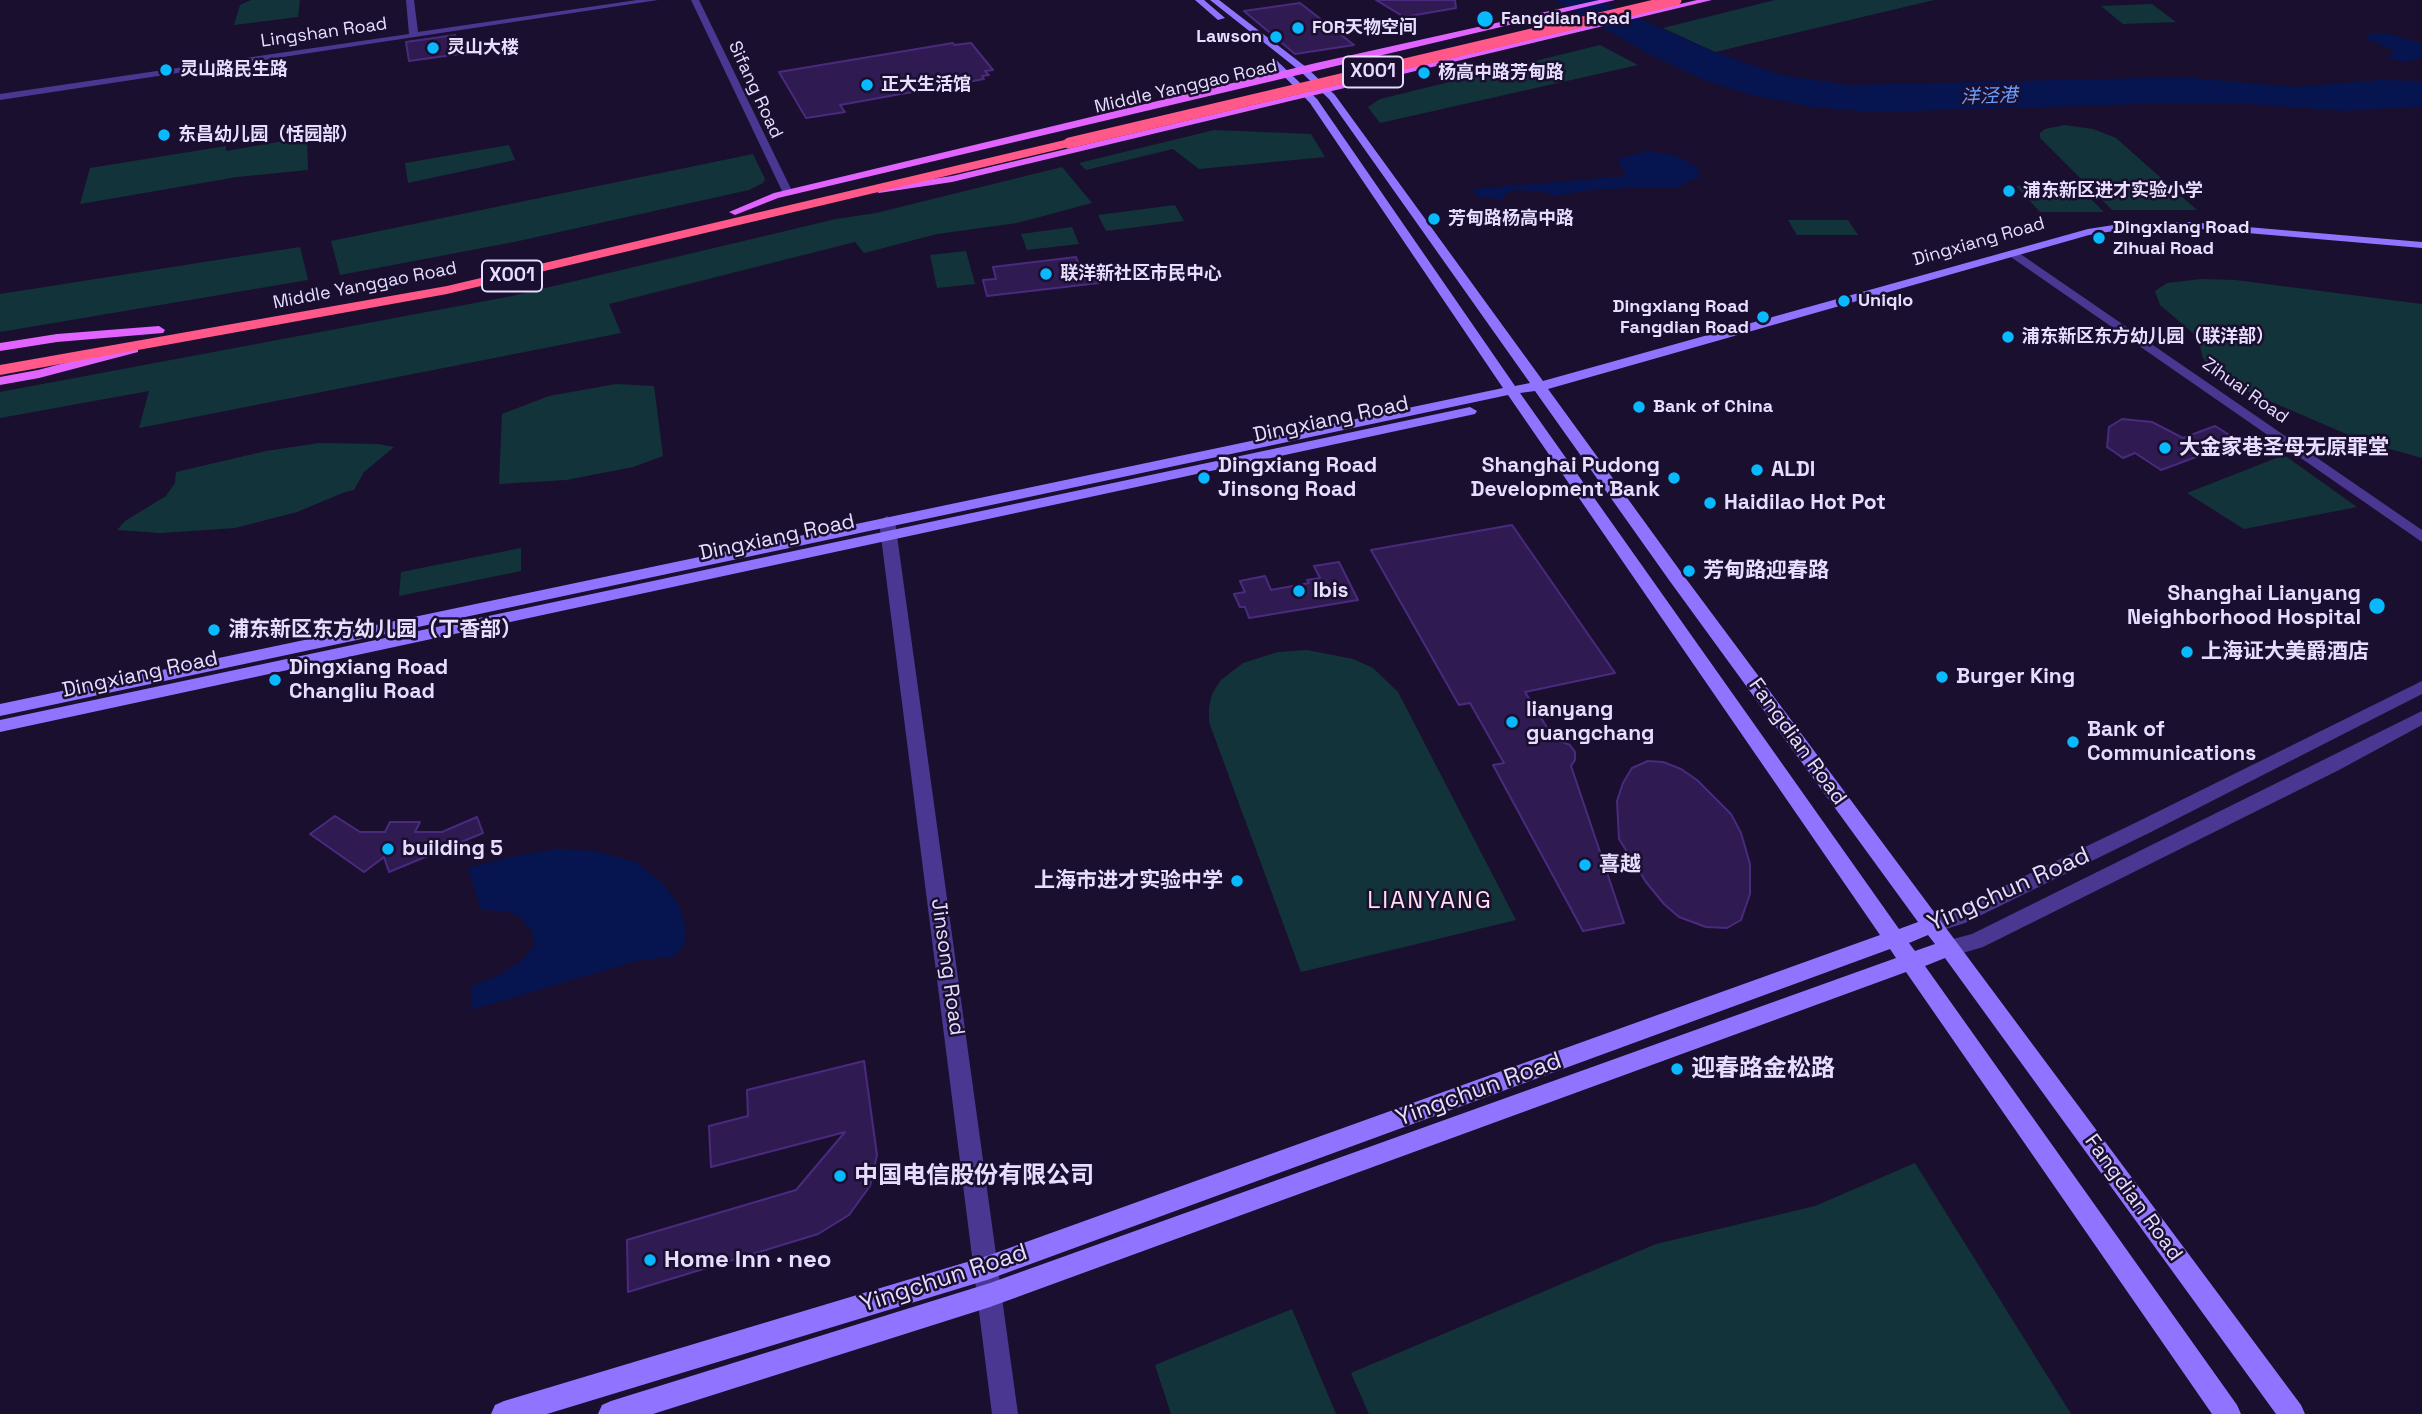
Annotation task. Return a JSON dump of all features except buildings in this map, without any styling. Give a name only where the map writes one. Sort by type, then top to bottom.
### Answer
[{"type":"highway","name":"Middle Yanggao Road","points":[[3,363],[148,345],[447,290],[873,191],[1065,140],[1645,0]]},
{"type":"highway","name":"Middle Yanggao Road","points":[[3,363],[159,330],[428,281],[1065,140],[1676,0]]},
{"type":"main road","name":"Middle Yanggao Road","points":[[735,212],[788,193],[1303,69],[1611,0]]},
{"type":"main road","name":"Middle Yanggao Road","points":[[873,191],[952,179],[1708,0]]},
{"type":"street","points":[[410,0],[414,35]]},
{"type":"street","name":"Lingshan Road","points":[[0,97],[654,0]]},
{"type":"street","name":"Sifang Road","points":[[695,0],[788,193]]},
{"type":"street","points":[[1199,0],[1247,40]]},
{"type":"street","name":"Fangdian Road","points":[[1214,0],[1303,69],[1327,92],[1548,388],[1675,576],[2292,1414]]},
{"type":"street","name":"Fangdian Road","points":[[1263,53],[1289,73],[2228,1414]]},
{"type":"street","name":"Dingxiang Road","points":[[0,710],[889,528],[1514,396],[2088,232],[2153,225],[2228,227],[2422,245]]},
{"type":"street","name":"Zihuai Road","points":[[2012,253],[2422,537]]},
{"type":"street","name":"Dingxiang Road","points":[[0,726],[889,528]]},
{"type":"street","name":"Jinsong Road","points":[[889,528],[1005,1414]]},
{"type":"street","name":"Yingchun Road","points":[[504,1414],[986,1268],[1958,917],[2232,784],[2422,687]]},
{"type":"street","name":"Yingchun Road","points":[[611,1414],[990,1295],[1989,935],[2333,765],[2422,717]]},
{"type":"green space","points":[[251,0],[300,0],[298,17],[234,25],[240,5]]},
{"type":"green space","points":[[1775,0],[1934,0],[1715,52],[1663,28]]},
{"type":"green space","points":[[2152,4],[2176,22],[2123,24],[2101,6]]},
{"type":"green space","points":[[1600,45],[1638,65],[1380,123],[1368,107],[1380,99]]},
{"type":"green space","points":[[2065,125],[2093,129],[2116,138],[2197,210],[2112,210],[2040,138],[2040,133],[2045,129]]},
{"type":"green space","points":[[1214,130],[1311,134],[1325,157],[1199,169],[1173,149],[1086,170],[1079,163]]},
{"type":"green space","points":[[307,137],[308,170],[237,177],[80,204],[90,168],[226,146],[226,151]]},
{"type":"green space","points":[[509,145],[515,160],[408,183],[405,163]]},
{"type":"green space","points":[[753,154],[765,179],[763,183],[749,190],[514,242],[340,275],[331,241]]},
{"type":"green space","points":[[1062,167],[1092,203],[1017,223],[937,234],[864,253],[855,242],[609,304],[621,333],[139,428],[149,391],[0,418],[0,392],[512,296],[836,219],[876,213]]},
{"type":"green space","points":[[2016,186],[2078,186],[2104,212],[2040,212]]},
{"type":"green space","points":[[1175,205],[1184,221],[1106,231],[1098,215]]},
{"type":"green space","points":[[1788,220],[1848,220],[1858,235],[1797,235]]},
{"type":"green space","points":[[1072,227],[1079,244],[1027,250],[1021,234]]},
{"type":"green space","points":[[300,247],[308,280],[0,332],[0,294]]},
{"type":"green space","points":[[966,251],[975,284],[937,288],[930,255]]},
{"type":"green space","points":[[2201,279],[2235,280],[2422,304],[2422,458],[2365,442],[2237,387],[2212,372],[2193,333],[2160,305],[2155,291],[2167,283]]},
{"type":"green space","points":[[616,384],[654,386],[663,456],[633,467],[566,480],[499,484],[502,414],[549,396]]},
{"type":"green space","points":[[319,443],[378,444],[394,447],[364,472],[354,490],[297,512],[235,528],[160,533],[117,530],[125,521],[166,496],[175,483],[176,472],[266,451]]},
{"type":"green space","points":[[2284,455],[2357,507],[2244,529],[2187,493]]},
{"type":"green space","points":[[521,548],[521,571],[399,596],[401,572]]},
{"type":"green space","points":[[1307,650],[1353,659],[1373,668],[1398,692],[1516,920],[1301,972],[1209,722],[1209,707],[1212,694],[1221,680],[1243,663],[1278,652]]},
{"type":"green space","points":[[1915,1163],[2071,1414],[1369,1414],[1351,1373],[1656,1244],[1815,1206]]},
{"type":"green space","points":[[1292,1309],[1336,1414],[1171,1414],[1155,1365]]},
{"type":"water","name":"洋泾港","points":[[1555,0],[1597,0],[1715,52],[1781,75],[1850,85],[2192,78],[2294,87],[2382,80],[2422,81],[2422,106],[2346,111],[2238,103],[2177,103],[1874,112],[1812,107],[1751,95],[1706,81],[1647,53]]},
{"type":"water","points":[[2374,33],[2395,35],[2422,44],[2422,57],[2407,62],[2391,59],[2388,56],[2395,51],[2369,40],[2367,36]]},
{"type":"water","points":[[1649,151],[1674,155],[1697,168],[1700,176],[1678,187],[1597,189],[1555,196],[1543,191],[1515,190],[1506,194],[1502,200],[1476,196],[1472,189],[1627,176],[1619,164],[1620,158]]},
{"type":"water","points":[[557,849],[595,851],[636,862],[662,883],[679,905],[686,929],[684,946],[672,957],[640,960],[471,1010],[472,986],[498,976],[521,961],[535,945],[532,932],[521,918],[508,911],[481,910],[468,868],[514,856]]},
{"type":"place","name":"Fangdian Road","points":[[1485,19]]},
{"type":"place","name":"FOR天物空间","points":[[1298,28]]},
{"type":"place","name":"Lawson","points":[[1276,37]]},
{"type":"place","name":"灵山大楼","points":[[433,48]]},
{"type":"place","name":"灵山路民生路","points":[[166,70]]},
{"type":"place","name":"杨高中路芳甸路","points":[[1424,73]]},
{"type":"place","name":"正大生活馆","points":[[867,85]]},
{"type":"place","name":"东昌幼儿园（恬园部）","points":[[164,135]]},
{"type":"place","name":"浦东新区进才实验小学","points":[[2009,191]]},
{"type":"place","name":"芳甸路杨高中路","points":[[1434,219]]},
{"type":"place","name":"Dingxiang Road Zihuai Road","points":[[2099,238]]},
{"type":"place","name":"联洋新社区市民中心","points":[[1046,274]]},
{"type":"place","name":"Uniqlo","points":[[1844,301]]},
{"type":"place","name":"Dingxiang Road Fangdian Road","points":[[1763,317]]},
{"type":"place","name":"浦东新区东方幼儿园（联洋部）","points":[[2008,337]]},
{"type":"place","name":"Bank of China","points":[[1639,407]]},
{"type":"place","name":"大金家巷圣母无原罪堂","points":[[2165,448]]},
{"type":"place","name":"ALDI","points":[[1757,470]]},
{"type":"place","name":"Dingxiang Road Jinsong Road","points":[[1204,478]]},
{"type":"place","name":"Shanghai Pudong Development Bank","points":[[1674,478]]},
{"type":"place","name":"Haidilao Hot Pot","points":[[1710,503]]},
{"type":"place","name":"芳甸路迎春路","points":[[1689,571]]},
{"type":"place","name":"Ibis","points":[[1299,591]]},
{"type":"place","name":"Shanghai Lianyang Neighborhood Hospital","points":[[2377,606]]},
{"type":"place","name":"浦东新区东方幼儿园（丁香部）","points":[[214,630]]},
{"type":"place","name":"上海证大美爵酒店","points":[[2187,652]]},
{"type":"place","name":"Burger King","points":[[1942,677]]},
{"type":"place","name":"Dingxiang Road Changliu Road","points":[[275,680]]},
{"type":"place","name":"lianyang guangchang","points":[[1512,722]]},
{"type":"place","name":"Bank of Communications","points":[[2073,742]]},
{"type":"place","name":"building 5","points":[[388,849]]},
{"type":"place","name":"喜越","points":[[1585,865]]},
{"type":"place","name":"上海市进才实验中学","points":[[1237,881]]},
{"type":"place","name":"迎春路金松路","points":[[1677,1069]]},
{"type":"place","name":"中国电信股份有限公司","points":[[840,1176]]},
{"type":"place","name":"Home Inn · neo","points":[[650,1260]]},
{"type":"district","name":"LIANYANG","points":[[1430,901]]}]
